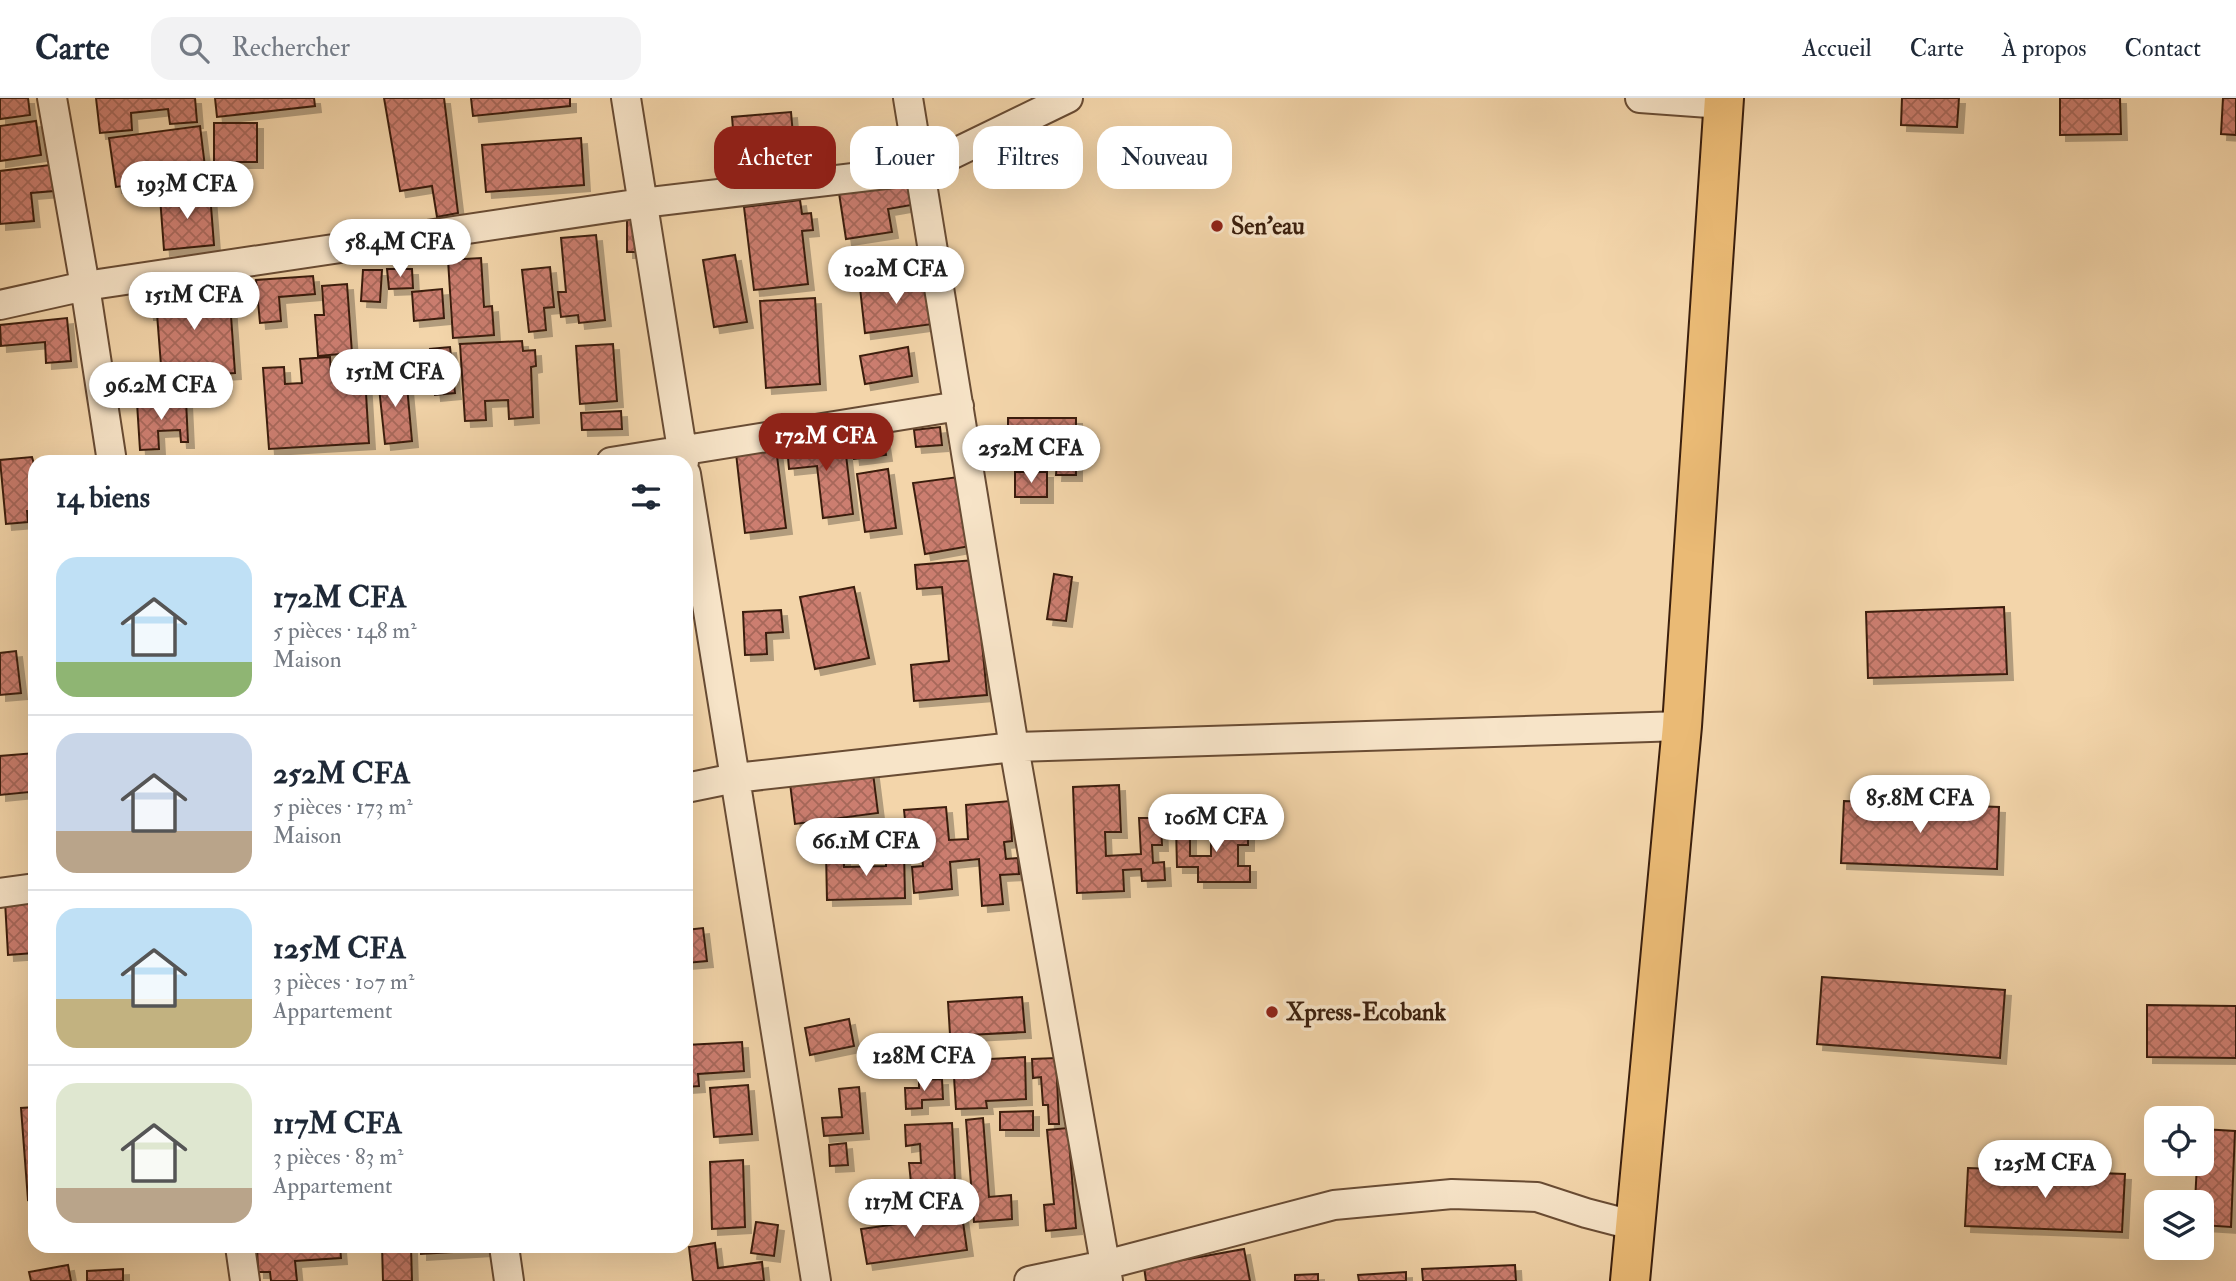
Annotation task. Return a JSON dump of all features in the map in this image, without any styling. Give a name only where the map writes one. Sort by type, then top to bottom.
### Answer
[{"type":"highway","points":[[1630,1281],[1682,726],[1723,101]]},
{"type":"street","points":[[52,98],[111,455]]},
{"type":"street","points":[[626,98],[683,455]]},
{"type":"street","points":[[908,98],[913,126]]},
{"type":"street","points":[[959,151],[1068,98]]},
{"type":"street","points":[[1640,98],[1723,101]]},
{"type":"street","points":[[0,305],[85,286],[642,203],[850,178]]},
{"type":"street","points":[[923,189],[1014,747],[1106,1273]]},
{"type":"street","points":[[693,460],[959,406]]},
{"type":"street","points":[[693,562],[697,607],[735,778],[816,1281]]},
{"type":"street","points":[[693,787],[735,778],[1014,747],[1682,726]]},
{"type":"street","points":[[0,893],[28,889]]},
{"type":"street","points":[[1029,1281],[1106,1273],[1334,1205],[1452,1194],[1537,1196],[1636,1226]]},
{"type":"street","points":[[241,1253],[245,1281]]},
{"type":"street","points":[[505,1253],[509,1281]]},
{"type":"building","points":[[0,98],[28,98],[30,115],[0,119]]},
{"type":"building","points":[[96,98],[195,98],[197,122],[170,124],[168,109],[131,113],[132,130],[100,133]]},
{"type":"building","points":[[215,98],[314,98],[315,106],[217,117]]},
{"type":"building","points":[[384,98],[444,98],[458,213],[437,217],[432,186],[400,191]]},
{"type":"building","points":[[471,98],[570,98],[570,106],[473,116]]},
{"type":"building","points":[[1902,98],[1959,98],[1957,127],[1901,125]]},
{"type":"building","points":[[2060,98],[2120,98],[2121,134],[2060,135]]},
{"type":"building","points":[[2223,98],[2236,98],[2236,135],[2221,134]]},
{"type":"building","points":[[791,112],[792,126],[733,126],[732,117]]},
{"type":"building","points":[[36,121],[41,155],[0,161],[0,126]]},
{"type":"building","points":[[214,123],[257,123],[257,162],[214,162]]},
{"type":"building","points":[[200,126],[206,175],[116,187],[109,138]]},
{"type":"building","points":[[581,138],[584,185],[486,192],[482,145]]},
{"type":"building","points":[[50,165],[54,191],[31,193],[34,221],[0,224],[0,171]]},
{"type":"building","points":[[864,189],[914,189],[917,204],[888,209],[892,232],[846,239],[839,193]]},
{"type":"building","points":[[210,193],[214,245],[164,250],[160,197]]},
{"type":"building","points":[[800,200],[802,214],[811,213],[813,230],[802,231],[808,284],[754,290],[744,207]]},
{"type":"building","points":[[627,218],[640,218],[640,252],[627,252]]},
{"type":"building","points":[[596,235],[605,320],[579,323],[578,315],[561,317],[558,292],[566,292],[561,238]]},
{"type":"building","points":[[735,255],[747,322],[714,327],[703,260]]},
{"type":"building","points":[[481,258],[484,307],[492,306],[494,335],[453,338],[448,260]]},
{"type":"building","points":[[550,267],[554,307],[544,308],[546,330],[529,332],[522,270]]},
{"type":"building","points":[[387,269],[412,269],[413,288],[389,289]]},
{"type":"building","points":[[363,270],[382,270],[380,302],[361,301]]},
{"type":"building","points":[[313,276],[315,294],[279,297],[281,321],[260,323],[256,280]]},
{"type":"building","points":[[927,280],[933,324],[865,333],[860,288]]},
{"type":"building","points":[[347,284],[352,353],[318,356],[315,315],[324,315],[322,286]]},
{"type":"building","points":[[229,287],[235,373],[162,378],[157,314],[148,314],[146,293]]},
{"type":"building","points":[[442,289],[444,318],[414,321],[412,292]]},
{"type":"building","points":[[815,298],[820,384],[766,388],[760,301]]},
{"type":"building","points":[[67,318],[71,361],[46,363],[45,342],[1,346],[0,325]]},
{"type":"building","points":[[522,341],[523,351],[535,350],[536,366],[531,367],[533,417],[509,419],[508,400],[485,401],[486,420],[465,421],[460,344]]},
{"type":"building","points":[[613,344],[617,401],[580,404],[576,346]]},
{"type":"building","points":[[450,347],[455,393],[435,395],[430,349]]},
{"type":"building","points":[[908,347],[912,376],[865,384],[860,356]]},
{"type":"building","points":[[330,357],[331,373],[339,373],[339,362],[364,360],[369,443],[269,449],[263,368],[284,367],[285,384],[302,383],[300,359]]},
{"type":"building","points":[[406,375],[412,441],[385,444],[378,378]]},
{"type":"building","points":[[186,400],[188,442],[181,442],[180,430],[158,431],[159,449],[140,450],[137,403]]},
{"type":"building","points":[[621,411],[622,429],[582,430],[581,413]]},
{"type":"building","points":[[1008,418],[1076,418],[1076,475],[1056,475],[1057,463],[1008,463]]},
{"type":"building","points":[[940,427],[942,445],[916,447],[914,430]]},
{"type":"building","points":[[882,429],[886,455],[854,459],[851,433]]},
{"type":"building","points":[[844,438],[853,514],[823,518],[817,466],[789,469],[787,445]]},
{"type":"building","points":[[776,448],[786,528],[745,533],[736,453]]},
{"type":"building","points":[[28,457],[28,522],[6,524],[0,460]]},
{"type":"building","points":[[888,469],[896,528],[865,532],[857,474]]},
{"type":"building","points":[[1015,472],[1047,472],[1047,497],[1015,497]]},
{"type":"building","points":[[958,477],[970,546],[925,554],[913,483]]},
{"type":"building","points":[[974,560],[987,695],[914,701],[911,665],[949,661],[942,587],[917,589],[915,565]]},
{"type":"building","points":[[1054,574],[1072,577],[1066,621],[1047,619]]},
{"type":"building","points":[[854,587],[869,658],[815,669],[800,597]]},
{"type":"building","points":[[2004,607],[2007,674],[1868,678],[1866,612]]},
{"type":"building","points":[[781,610],[783,632],[766,633],[767,654],[745,655],[743,612]]},
{"type":"building","points":[[16,651],[21,693],[0,695],[0,653]]},
{"type":"building","points":[[28,754],[28,792],[0,795],[0,756]]},
{"type":"building","points":[[873,773],[878,813],[795,824],[790,783]]},
{"type":"building","points":[[1119,785],[1121,832],[1105,832],[1106,856],[1141,854],[1139,818],[1161,818],[1162,845],[1152,845],[1153,863],[1164,862],[1165,880],[1142,881],[1141,869],[1123,870],[1124,891],[1077,893],[1073,787]]},
{"type":"building","points":[[1010,801],[1012,841],[1004,842],[1006,859],[1018,858],[1019,874],[1000,875],[1003,904],[982,906],[979,859],[950,862],[952,889],[914,893],[912,867],[923,866],[921,848],[908,849],[904,810],[946,807],[949,840],[968,839],[966,805]]},
{"type":"building","points":[[1844,801],[1999,807],[1997,869],[1841,863]]},
{"type":"building","points":[[1211,824],[1248,824],[1248,845],[1238,845],[1238,866],[1250,866],[1250,882],[1198,882],[1198,867],[1177,867],[1176,826],[1190,826],[1190,856],[1211,856]]},
{"type":"building","points":[[904,850],[905,898],[827,900],[826,852],[844,852],[844,867],[886,866],[886,851]]},
{"type":"building","points":[[28,899],[28,953],[8,955],[5,901]]},
{"type":"building","points":[[703,928],[707,961],[693,962],[693,929]]},
{"type":"building","points":[[1822,977],[2005,990],[2000,1058],[1817,1044]]},
{"type":"building","points":[[1022,997],[1025,1032],[969,1035],[970,1050],[951,1051],[948,1002]]},
{"type":"building","points":[[2147,1005],[2236,1006],[2236,1058],[2147,1057]]},
{"type":"building","points":[[849,1019],[854,1046],[810,1055],[805,1028]]},
{"type":"building","points":[[742,1042],[744,1071],[698,1074],[699,1086],[693,1086],[693,1045]]},
{"type":"building","points":[[1025,1057],[1026,1099],[986,1101],[987,1108],[956,1109],[953,1061]]},
{"type":"building","points":[[1056,1058],[1059,1124],[1049,1124],[1048,1105],[1043,1105],[1041,1077],[1033,1078],[1032,1059]]},
{"type":"building","points":[[942,1079],[943,1099],[922,1100],[922,1108],[906,1109],[905,1088],[919,1088],[919,1080]]},
{"type":"building","points":[[748,1085],[752,1134],[714,1137],[710,1088]]},
{"type":"building","points":[[859,1087],[863,1133],[824,1136],[822,1118],[842,1117],[839,1089]]},
{"type":"building","points":[[21,1108],[28,1108],[28,1200]]},
{"type":"building","points":[[1033,1111],[1033,1130],[1000,1130],[1000,1112]]},
{"type":"building","points":[[983,1118],[989,1197],[1011,1195],[1012,1219],[974,1222],[966,1120]]},
{"type":"building","points":[[952,1123],[955,1181],[911,1183],[909,1163],[921,1163],[920,1144],[906,1146],[905,1125]]},
{"type":"building","points":[[1068,1128],[1076,1228],[1046,1231],[1044,1205],[1054,1204],[1047,1130]]},
{"type":"building","points":[[2214,1130],[2235,1131],[2231,1227],[2214,1226],[2214,1190],[2196,1190],[2196,1176],[2214,1176]]},
{"type":"building","points":[[846,1143],[848,1165],[830,1166],[829,1145]]},
{"type":"building","points":[[743,1160],[745,1227],[712,1229],[710,1162]]},
{"type":"building","points":[[1968,1168],[2125,1174],[2122,1232],[1965,1226]]},
{"type":"building","points":[[966,1186],[967,1207],[922,1210],[921,1188]]},
{"type":"building","points":[[962,1215],[967,1250],[867,1264],[861,1229]]},
{"type":"building","points":[[756,1222],[778,1225],[774,1256],[751,1253]]},
{"type":"building","points":[[715,1243],[718,1268],[762,1262],[764,1281],[693,1281],[690,1253],[693,1253],[693,1246]]},
{"type":"building","points":[[1244,1249],[1250,1281],[1146,1281],[1144,1267]]},
{"type":"building","points":[[257,1253],[341,1253],[341,1258],[295,1261],[297,1281],[271,1281],[270,1272],[258,1272]]},
{"type":"building","points":[[382,1253],[411,1253],[412,1281],[383,1281]]},
{"type":"building","points":[[68,1265],[71,1281],[31,1281],[29,1272]]},
{"type":"building","points":[[1515,1265],[1516,1281],[1423,1281],[1422,1269]]},
{"type":"building","points":[[123,1269],[123,1281],[87,1281],[87,1271]]},
{"type":"building","points":[[1406,1272],[1406,1281],[1359,1281],[1358,1275]]},
{"type":"building","points":[[1318,1274],[1318,1281],[1295,1281],[1295,1275]]},
{"type":"place","name":"Sen'eau","points":[[1217,226]]},
{"type":"place","name":"Xpress-Ecobank","points":[[1272,1012]]}]
